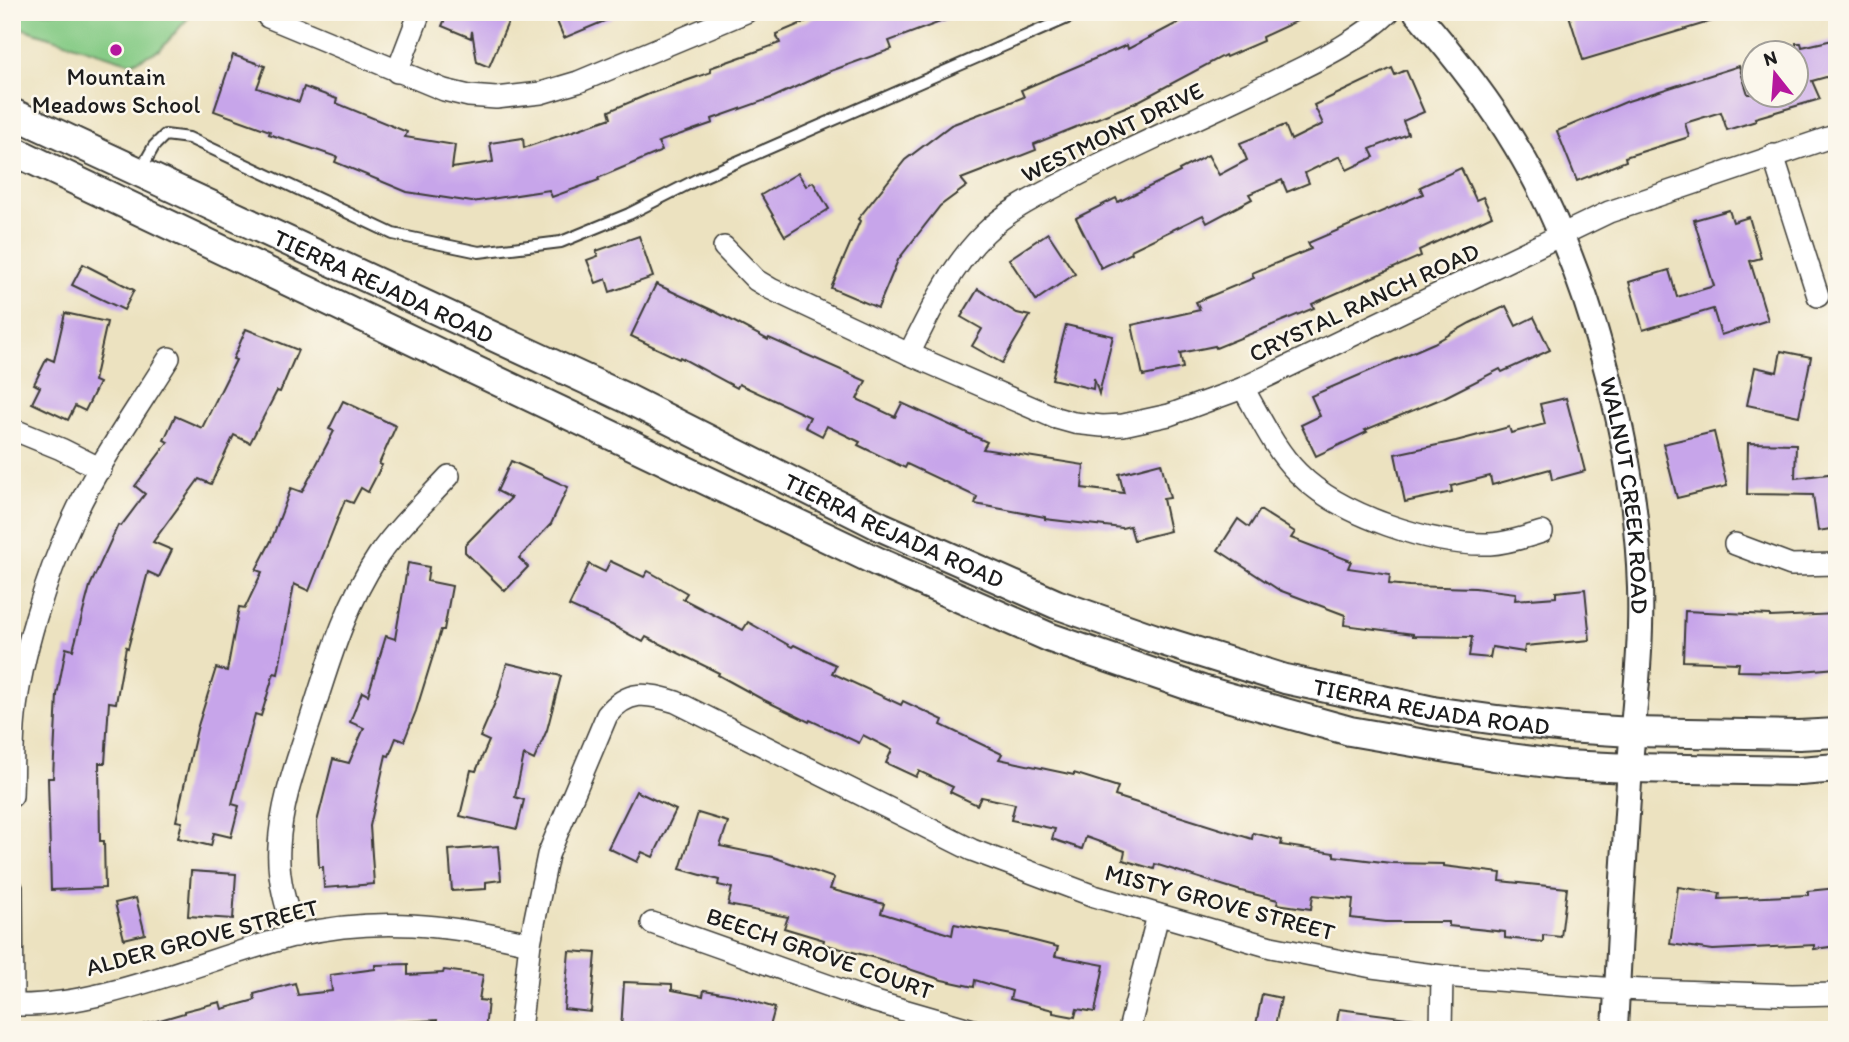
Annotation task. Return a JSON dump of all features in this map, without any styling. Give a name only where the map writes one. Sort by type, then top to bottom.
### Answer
[{"type":"main road","name":"TIERRA REJADA ROAD","points":[[12,113],[626,398],[882,527],[1056,604],[1153,638],[1285,679],[1350,694],[1497,720],[1632,732],[1799,735],[1837,733]]},
{"type":"main road","name":"TIERRA REJADA ROAD","points":[[12,150],[878,562],[1051,638],[1202,690],[1350,731],[1564,765],[1800,771],[1837,768]]},
{"type":"street","points":[[397,72],[420,12]]},
{"type":"street","points":[[268,17],[444,90],[469,96],[496,98],[541,93],[579,82],[746,12]]},
{"type":"street","name":"WESTMONT DRIVE","points":[[909,354],[938,297],[956,269],[985,232],[1002,218],[1087,170],[1321,58],[1363,33],[1389,12]]},
{"type":"street","name":"WALNUT CREEK ROAD","points":[[1416,12],[1482,96],[1516,146],[1561,234],[1615,402],[1628,472],[1640,586],[1640,637],[1615,1030]]},
{"type":"street","name":"CRYSTAL RANCH ROAD","points":[[724,247],[756,280],[771,289],[909,354],[1056,418],[1102,426],[1149,421],[1243,388],[1609,212],[1837,135]]},
{"type":"street","points":[[1773,155],[1818,296]]},
{"type":"street","points":[[12,796],[13,716],[55,560],[72,520],[169,358]]},
{"type":"street","points":[[1243,388],[1276,446],[1292,467],[1333,499],[1366,516],[1402,529],[1456,542],[1505,542],[1542,532]]},
{"type":"street","points":[[12,429],[101,469]]},
{"type":"street","points":[[296,936],[281,884],[278,849],[283,808],[325,674],[351,605],[379,554],[449,476]]},
{"type":"street","points":[[1735,544],[1791,565],[1837,564]]},
{"type":"street","name":"MISTY GROVE STREET","points":[[530,943],[548,855],[597,737],[613,708],[632,696],[653,695],[676,702],[972,850],[1038,877],[1271,947],[1372,967],[1442,976],[1617,989],[1837,994]]},
{"type":"street","points":[[12,888],[13,1005]]},
{"type":"street","points":[[1129,1030],[1158,915]]},
{"type":"street","name":"ALDER GROVE STREET","points":[[13,1005],[35,1006],[108,992],[296,936],[342,927],[409,923],[457,928],[530,943]]},
{"type":"street","name":"BEECH GROVE COURT","points":[[652,923],[869,1000],[973,1030]]},
{"type":"street","points":[[520,1030],[530,943]]},
{"type":"street","points":[[1441,1030],[1442,976]]},
{"type":"lane","points":[[139,171],[154,146],[165,135],[189,138],[393,234],[479,251],[561,242],[629,214],[698,179],[1081,12]]},
{"type":"green space","points":[[16,12],[189,12],[189,17],[160,50],[131,63],[12,25]]},
{"type":"building","points":[[448,12],[490,12],[509,20],[489,67],[477,62],[472,31],[471,38],[442,26]]},
{"type":"building","points":[[553,12],[626,12],[564,38]]},
{"type":"building","points":[[828,12],[962,14],[889,41],[892,49],[712,119],[713,123],[658,142],[662,151],[598,178],[599,180],[552,197],[549,190],[472,202],[407,192],[335,162],[337,157],[269,134],[270,131],[214,111],[233,55],[265,66],[257,88],[299,102],[304,87],[337,99],[336,103],[407,132],[405,137],[455,145],[452,168],[493,162],[490,143],[523,138],[524,148],[611,118],[609,111],[711,72],[710,68],[780,43],[776,34]]},
{"type":"building","points":[[1198,12],[1316,12],[1262,37],[1263,41],[1226,57],[1225,55],[1135,103],[1034,144],[1036,150],[961,179],[967,186],[940,206],[898,260],[878,308],[831,288],[860,221],[858,219],[905,160],[951,125],[1024,97],[1021,90],[1127,45],[1128,49]]},
{"type":"building","points":[[1568,12],[1729,12],[1729,16],[1583,60]]},
{"type":"building","points":[[1837,39],[1837,74],[1812,81],[1820,99],[1811,102],[1811,45]]},
{"type":"building","points":[[1739,66],[1741,108],[1789,108],[1727,130],[1721,112],[1685,123],[1689,137],[1625,157],[1626,161],[1577,181],[1557,131],[1628,101]]},
{"type":"building","points":[[1392,68],[1395,75],[1406,70],[1424,112],[1403,121],[1408,134],[1370,149],[1374,157],[1347,170],[1340,156],[1305,173],[1309,183],[1287,192],[1282,180],[1249,194],[1252,199],[1207,223],[1203,215],[1131,250],[1132,253],[1101,268],[1076,218],[1116,198],[1118,202],[1180,172],[1179,170],[1208,155],[1219,175],[1247,160],[1240,143],[1285,125],[1291,140],[1323,124],[1314,105]]},
{"type":"building","points":[[1461,168],[1476,200],[1483,197],[1492,216],[1419,250],[1421,256],[1312,304],[1314,308],[1216,348],[1215,346],[1180,353],[1183,368],[1143,376],[1132,325],[1200,310],[1196,302],[1254,278],[1252,273],[1311,249],[1308,243],[1423,194],[1420,187]]},
{"type":"building","points":[[798,173],[806,186],[813,182],[829,209],[785,236],[761,195]]},
{"type":"building","points":[[1729,210],[1733,222],[1749,217],[1761,258],[1750,261],[1768,320],[1721,335],[1713,309],[1643,330],[1629,282],[1669,270],[1677,297],[1714,286],[1694,220]]},
{"type":"building","points":[[1048,233],[1075,274],[1036,300],[1009,259]]},
{"type":"building","points":[[639,236],[653,277],[610,292],[606,279],[596,283],[587,260],[598,256],[596,251]]},
{"type":"building","points":[[83,264],[134,290],[124,310],[72,285]]},
{"type":"building","points":[[656,284],[768,340],[769,338],[866,381],[857,399],[895,417],[902,403],[987,442],[983,449],[1084,465],[1082,488],[1124,493],[1119,474],[1161,463],[1170,498],[1163,499],[1170,531],[1134,540],[1130,526],[1122,528],[1045,519],[975,504],[977,497],[907,464],[905,468],[827,426],[822,436],[805,427],[810,417],[739,384],[737,388],[680,357],[679,359],[631,336]]},
{"type":"building","points":[[978,289],[1017,313],[1030,316],[1002,363],[972,346],[982,329],[961,317]]},
{"type":"building","points":[[1506,306],[1516,326],[1534,317],[1550,350],[1502,372],[1500,369],[1443,398],[1365,430],[1367,432],[1316,456],[1301,425],[1320,416],[1311,396],[1434,343]]},
{"type":"building","points":[[65,313],[107,322],[94,381],[99,383],[85,411],[75,406],[68,420],[32,403],[40,387],[34,384],[47,358],[54,361]]},
{"type":"building","points":[[1066,325],[1113,336],[1099,394],[1094,378],[1093,389],[1052,379]]},
{"type":"building","points":[[246,329],[298,350],[280,392],[277,391],[250,443],[234,435],[211,484],[199,479],[153,542],[172,550],[159,577],[148,572],[128,648],[126,647],[116,703],[109,702],[105,763],[99,763],[100,841],[104,841],[105,888],[51,890],[48,778],[53,778],[57,695],[66,648],[73,650],[90,586],[118,525],[121,526],[145,494],[135,486],[168,442],[164,440],[175,416],[202,428],[236,360],[233,359]]},
{"type":"building","points":[[1781,351],[1811,357],[1799,416],[1747,405],[1755,367],[1777,372]]},
{"type":"building","points":[[1566,398],[1585,471],[1552,480],[1550,469],[1492,485],[1490,476],[1451,486],[1452,492],[1405,502],[1395,454],[1509,427],[1511,433],[1545,424],[1540,404]]},
{"type":"building","points":[[343,401],[396,426],[379,464],[382,465],[368,492],[361,488],[353,503],[345,500],[309,591],[294,584],[278,674],[274,673],[261,716],[255,714],[232,804],[239,806],[231,837],[214,833],[211,846],[178,838],[182,822],[176,821],[197,729],[216,668],[227,671],[239,607],[245,608],[262,572],[256,570],[271,541],[291,488],[302,492],[334,431],[329,429]]},
{"type":"building","points":[[1714,432],[1727,486],[1677,498],[1663,444]]},
{"type":"building","points":[[1748,443],[1796,444],[1795,478],[1837,473],[1837,528],[1818,531],[1813,495],[1747,494]]},
{"type":"building","points":[[511,461],[568,487],[551,524],[519,558],[528,567],[505,591],[465,552],[465,545],[511,498],[497,491]]},
{"type":"building","points":[[1260,510],[1295,532],[1291,538],[1351,561],[1348,568],[1390,574],[1389,584],[1516,593],[1515,600],[1556,597],[1556,592],[1585,589],[1590,640],[1525,646],[1524,652],[1492,647],[1490,658],[1469,656],[1472,637],[1413,636],[1344,625],[1345,615],[1279,590],[1218,550],[1238,519],[1249,527]]},
{"type":"building","points":[[610,561],[644,577],[648,571],[687,593],[683,599],[743,630],[748,622],[792,647],[794,645],[836,665],[832,673],[901,705],[903,701],[943,720],[941,725],[1002,754],[999,759],[1074,773],[1118,787],[1115,796],[1252,839],[1253,833],[1282,840],[1281,845],[1334,853],[1334,856],[1391,863],[1444,864],[1501,873],[1500,881],[1567,888],[1561,937],[1543,935],[1543,942],[1505,938],[1505,932],[1449,926],[1449,922],[1386,922],[1351,918],[1353,899],[1313,895],[1311,909],[1277,904],[1278,900],[1155,864],[1154,869],[1123,860],[1125,851],[1086,837],[1082,849],[1052,839],[1055,829],[1011,820],[1015,804],[981,797],[977,805],[950,792],[953,787],[919,771],[916,777],[886,763],[892,750],[863,735],[859,743],[810,720],[809,722],[646,637],[643,642],[569,606],[589,564],[605,572]]},
{"type":"building","points":[[408,563],[429,567],[427,581],[452,586],[444,630],[441,630],[404,741],[396,738],[389,756],[386,755],[370,826],[374,884],[324,888],[323,867],[319,867],[317,822],[333,759],[349,763],[364,728],[350,722],[362,692],[368,695],[386,636],[395,639]]},
{"type":"building","points":[[1685,611],[1770,617],[1837,614],[1837,668],[1789,672],[1738,671],[1739,663],[1683,661]]},
{"type":"building","points":[[507,663],[561,676],[547,730],[534,760],[524,755],[515,797],[524,800],[517,829],[460,816],[471,770],[476,771],[489,741],[480,737],[498,696]]},
{"type":"building","points":[[636,791],[676,810],[653,857],[642,852],[637,862],[608,848]]},
{"type":"building","points":[[698,813],[728,822],[720,846],[773,857],[834,878],[830,889],[884,904],[881,913],[952,935],[954,924],[1012,935],[1058,947],[1055,956],[1104,965],[1095,1012],[1077,1009],[1075,1017],[1053,1013],[1053,1010],[1010,999],[1012,991],[975,980],[974,987],[942,980],[823,944],[824,940],[784,928],[788,917],[728,905],[732,888],[718,885],[719,880],[680,869]]},
{"type":"building","points":[[498,846],[501,880],[486,882],[486,889],[452,891],[449,850]]},
{"type":"building","points":[[191,871],[236,874],[233,919],[188,916]]},
{"type":"building","points":[[1678,887],[1720,893],[1719,899],[1808,895],[1808,891],[1837,888],[1837,946],[1814,949],[1814,945],[1713,950],[1670,944]]},
{"type":"building","points":[[136,898],[145,934],[124,939],[115,903]]},
{"type":"building","points":[[569,951],[596,953],[591,1012],[564,1009]]},
{"type":"building","points":[[408,964],[408,975],[443,973],[444,970],[483,975],[479,1000],[488,1001],[485,1030],[436,1027],[437,1020],[371,1024],[372,1030],[144,1030],[143,1025],[184,1011],[220,1002],[222,1009],[255,1000],[254,994],[295,983],[298,995],[332,991],[330,975],[375,969],[375,965]]},
{"type":"building","points":[[624,982],[672,984],[672,990],[703,996],[704,990],[733,995],[775,1008],[769,1030],[621,1030]]},
{"type":"building","points":[[1262,994],[1281,998],[1274,1030],[1255,1030]]},
{"type":"building","points":[[1339,1009],[1416,1019],[1415,1030],[1336,1030]]},
{"type":"place","name":"Mountain Meadows School","points":[[116,50]]}]
